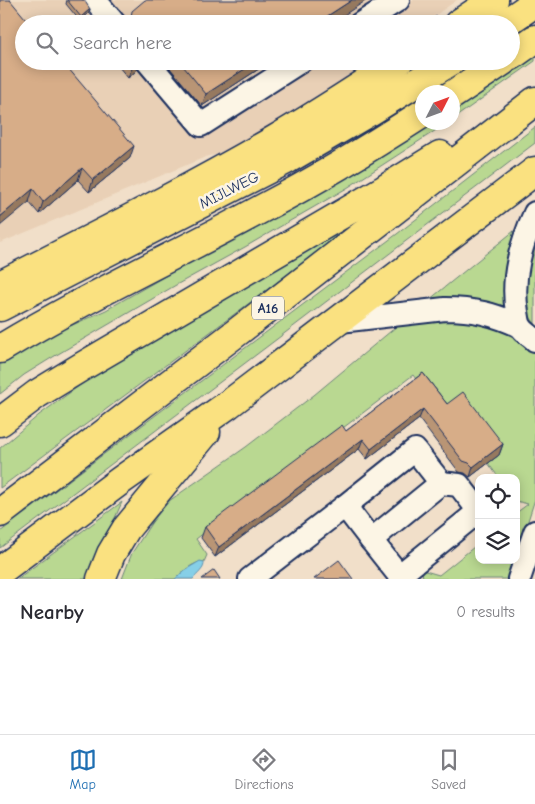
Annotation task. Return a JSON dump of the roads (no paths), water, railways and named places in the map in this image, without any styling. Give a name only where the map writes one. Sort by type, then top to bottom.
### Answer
[{"type":"main road","points":[[472,15],[494,0]]},
{"type":"main road","points":[[516,15],[535,1]]},
{"type":"main road","points":[[520,50],[535,39]]},
{"type":"main road","name":"MIJLWEG","points":[[0,285],[231,165],[276,139],[385,70]]},
{"type":"main road","name":"MIJLWEG","points":[[0,307],[288,159],[436,70]]},
{"type":"main road","points":[[460,90],[490,70]]},
{"type":"main road","name":"A16","points":[[0,422],[37,394],[83,366],[385,189],[464,140],[535,101]]},
{"type":"main road","name":"A16","points":[[0,513],[252,321],[535,101]]},
{"type":"main road","points":[[0,349],[44,322],[266,207],[369,149],[415,119]]},
{"type":"main road","points":[[0,571],[120,481],[230,404],[535,171]]},
{"type":"main road","points":[[101,579],[111,554],[126,529],[230,404]]},
{"type":"lane","points":[[95,0],[108,15]]},
{"type":"lane","points":[[374,15],[398,0]]},
{"type":"lane","points":[[155,70],[201,125],[287,70]]},
{"type":"lane","points":[[528,333],[516,306],[515,290],[516,274],[523,244],[535,213]]},
{"type":"lane","points":[[340,321],[460,309],[487,313],[509,321],[528,333]]},
{"type":"lane","points":[[250,579],[415,450],[441,483],[459,485],[479,511],[401,577],[345,506]]},
{"type":"lane","points":[[371,540],[441,483]]},
{"type":"lane","points":[[519,579],[535,532]]},
{"type":"water","points":[[200,561],[204,562],[203,567],[193,579],[175,579],[185,570]]}]
